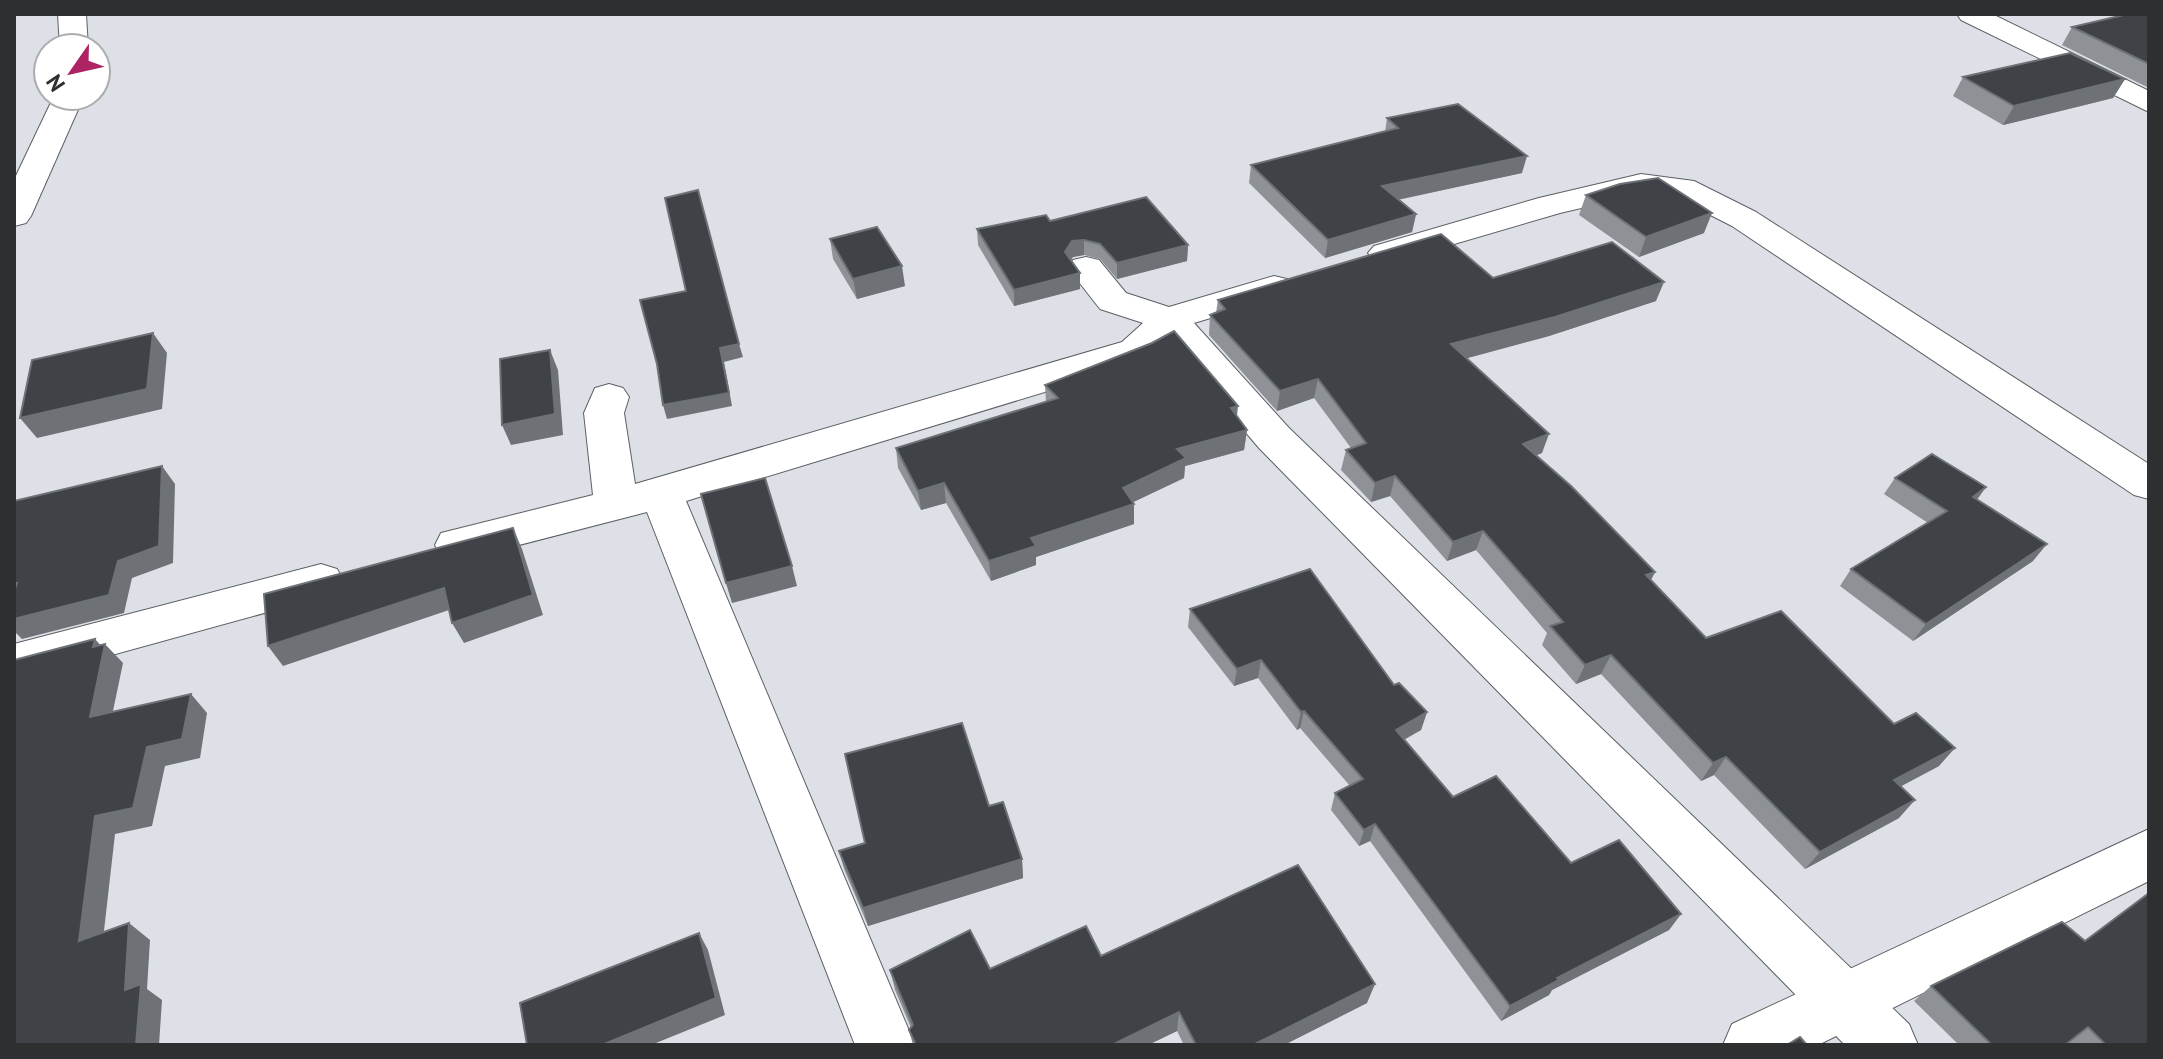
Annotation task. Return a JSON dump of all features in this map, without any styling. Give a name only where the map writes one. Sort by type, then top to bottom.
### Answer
[{"type":"street","points":[[1971,14],[2149,103]]},
{"type":"street","points":[[14,216],[62,112]]},
{"type":"street","points":[[1350,264],[1551,205],[1641,184],[1682,188],[1744,219],[2149,484]]},
{"type":"street","points":[[1086,268],[1113,301],[1169,319],[1274,438],[1888,1045]]},
{"type":"street","points":[[415,556],[639,498],[1136,351],[1152,341],[1159,327],[1169,319],[1308,277]]},
{"type":"street","points":[[609,397],[604,413],[639,498],[885,1045]]},
{"type":"street","points":[[14,663],[354,572]]},
{"type":"street","points":[[1753,1045],[2149,854]]},
{"type":"building","points":[[2128,14],[2149,14],[2149,64],[2072,27]]},
{"type":"building","points":[[2070,53],[2125,79],[2014,106],[1963,77]]},
{"type":"building","points":[[1458,104],[1527,156],[1382,186],[1416,214],[1328,240],[1251,165],[1398,128],[1387,118]]},
{"type":"building","points":[[1658,178],[1712,213],[1646,237],[1586,195],[1620,184]]},
{"type":"building","points":[[698,190],[739,344],[720,348],[729,393],[663,405],[657,364],[640,300],[686,291],[665,198]]},
{"type":"building","points":[[1146,197],[1188,245],[1117,263],[1100,244],[1072,241],[1065,252],[1080,273],[1014,290],[977,229],[1046,215],[1050,221]]},
{"type":"building","points":[[877,227],[902,266],[853,279],[830,239]]},
{"type":"building","points":[[1441,234],[1493,278],[1612,242],[1664,282],[1555,317],[1451,344],[1549,434],[1523,444],[1571,486],[1655,572],[1646,575],[1706,638],[1781,611],[1894,724],[1916,713],[1955,748],[1894,780],[1915,800],[1820,852],[1726,757],[1713,763],[1611,655],[1585,665],[1550,626],[1563,622],[1483,531],[1453,542],[1395,476],[1375,483],[1346,450],[1366,443],[1318,379],[1280,391],[1210,315],[1225,309],[1218,300]]},
{"type":"building","points":[[1174,331],[1238,406],[1231,408],[1247,430],[1177,449],[1186,458],[1123,488],[1134,504],[1031,538],[1036,546],[989,561],[944,483],[918,491],[896,448],[1058,398],[1045,385],[1152,343]]},
{"type":"building","points":[[153,333],[147,389],[20,418],[32,360]]},
{"type":"building","points":[[550,350],[555,414],[502,425],[500,359]]},
{"type":"building","points":[[1932,454],[1986,487],[1973,497],[2047,544],[1926,624],[1851,569],[1947,511],[1895,478]]},
{"type":"building","points":[[162,466],[159,546],[118,561],[109,595],[14,619],[17,583],[14,583],[14,501]]},
{"type":"building","points":[[765,478],[792,566],[726,583],[701,494]]},
{"type":"building","points":[[513,528],[533,595],[452,623],[444,588],[268,646],[264,594]]},
{"type":"building","points":[[1310,569],[1394,685],[1399,683],[1427,712],[1396,730],[1453,797],[1496,776],[1571,863],[1619,840],[1681,914],[1510,1006],[1375,824],[1364,830],[1335,793],[1363,779],[1304,711],[1301,712],[1261,660],[1237,669],[1190,609]]},
{"type":"building","points":[[95,639],[93,647],[105,644],[90,717],[191,694],[182,739],[147,747],[133,808],[95,816],[79,941],[129,923],[125,990],[141,984],[136,1045],[14,1045],[14,660]]},
{"type":"building","points":[[962,723],[989,806],[1003,802],[1022,859],[863,908],[839,851],[865,843],[845,754]]},
{"type":"building","points":[[1298,865],[1375,984],[1253,1045],[1196,1045],[1179,1012],[1112,1045],[916,1045],[909,1030],[913,1025],[890,970],[970,930],[990,969],[1086,926],[1101,956]]},
{"type":"building","points":[[2149,893],[2149,1045],[2106,1045],[2088,1027],[2065,1045],[1992,1045],[1931,986],[2062,922],[2085,941]]},
{"type":"building","points":[[699,933],[716,998],[602,1045],[527,1045],[520,1003]]},
{"type":"building","points":[[1800,1037],[1807,1045],[1787,1045]]}]
